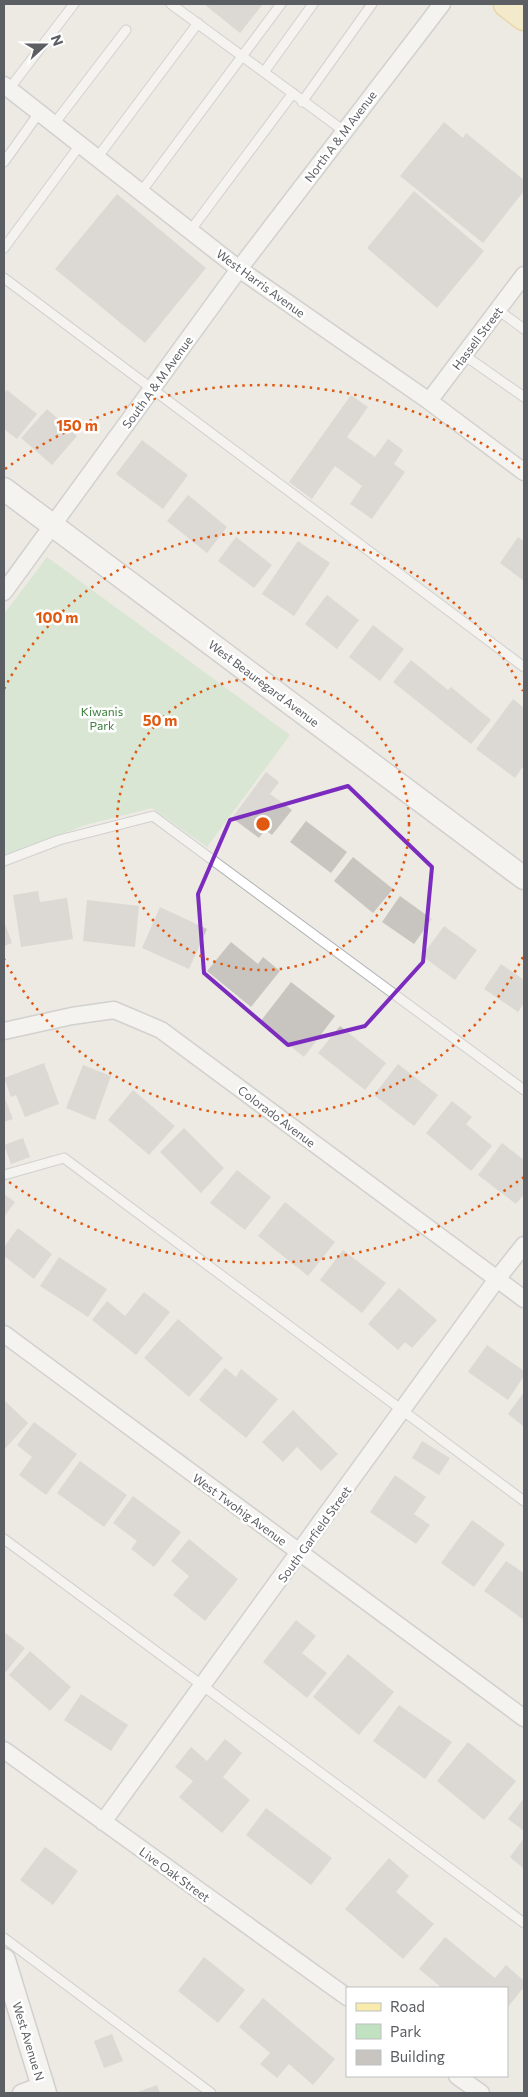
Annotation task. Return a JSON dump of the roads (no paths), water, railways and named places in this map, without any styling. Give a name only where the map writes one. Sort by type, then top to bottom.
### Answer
[{"type":"main road","points":[[507,4],[524,17]]},
{"type":"street","name":"North A & M Avenue","points":[[239,269],[442,4]]},
{"type":"street","name":"West Harris Avenue","points":[[6,87],[239,269],[429,401],[524,472]]},
{"type":"street","name":"South A & M Avenue","points":[[4,592],[239,269]]},
{"type":"street","name":"Hassell Street","points":[[429,401],[523,279]]},
{"type":"street","name":"West Beauregard Avenue","points":[[4,489],[524,878]]},
{"type":"street","name":"Colorado Avenue","points":[[4,1031],[72,1016],[114,1010],[161,1030],[524,1299]]},
{"type":"street","name":"South Garfield Street","points":[[102,1822],[300,1553],[497,1279],[524,1245]]},
{"type":"street","name":"West Twohig Avenue","points":[[4,1334],[524,1718]]},
{"type":"street","name":"Live Oak Street","points":[[4,1750],[346,1996]]},
{"type":"street","name":"West Avenue N","points":[[4,1960],[44,2089]]},
{"type":"street","points":[[458,2077],[480,2093]]},
{"type":"street","points":[[21,2093],[44,2089]]},
{"type":"lane","points":[[6,87],[74,4]]},
{"type":"lane","points":[[171,4],[344,131]]},
{"type":"lane","points":[[141,192],[240,56],[281,4]]},
{"type":"lane","points":[[264,72],[313,4]]},
{"type":"lane","points":[[302,102],[372,4]]},
{"type":"lane","points":[[97,158],[198,23]]},
{"type":"lane","points":[[54,124],[126,30]]},
{"type":"lane","points":[[190,230],[293,93]]},
{"type":"lane","points":[[4,162],[39,113]]},
{"type":"lane","points":[[4,248],[80,145]]},
{"type":"lane","points":[[4,278],[524,667]]},
{"type":"lane","points":[[498,310],[524,328]]},
{"type":"lane","points":[[464,355],[524,397]]},
{"type":"lane","points":[[4,861],[59,840],[153,816],[524,1090]]},
{"type":"lane","points":[[4,1175],[64,1158],[524,1501]]},
{"type":"lane","points":[[4,1539],[204,1684],[524,1923]]},
{"type":"lane","points":[[4,1938],[210,2093]]},
{"type":"park label","name":"Kiwanis Park","points":[[102,718]]}]
